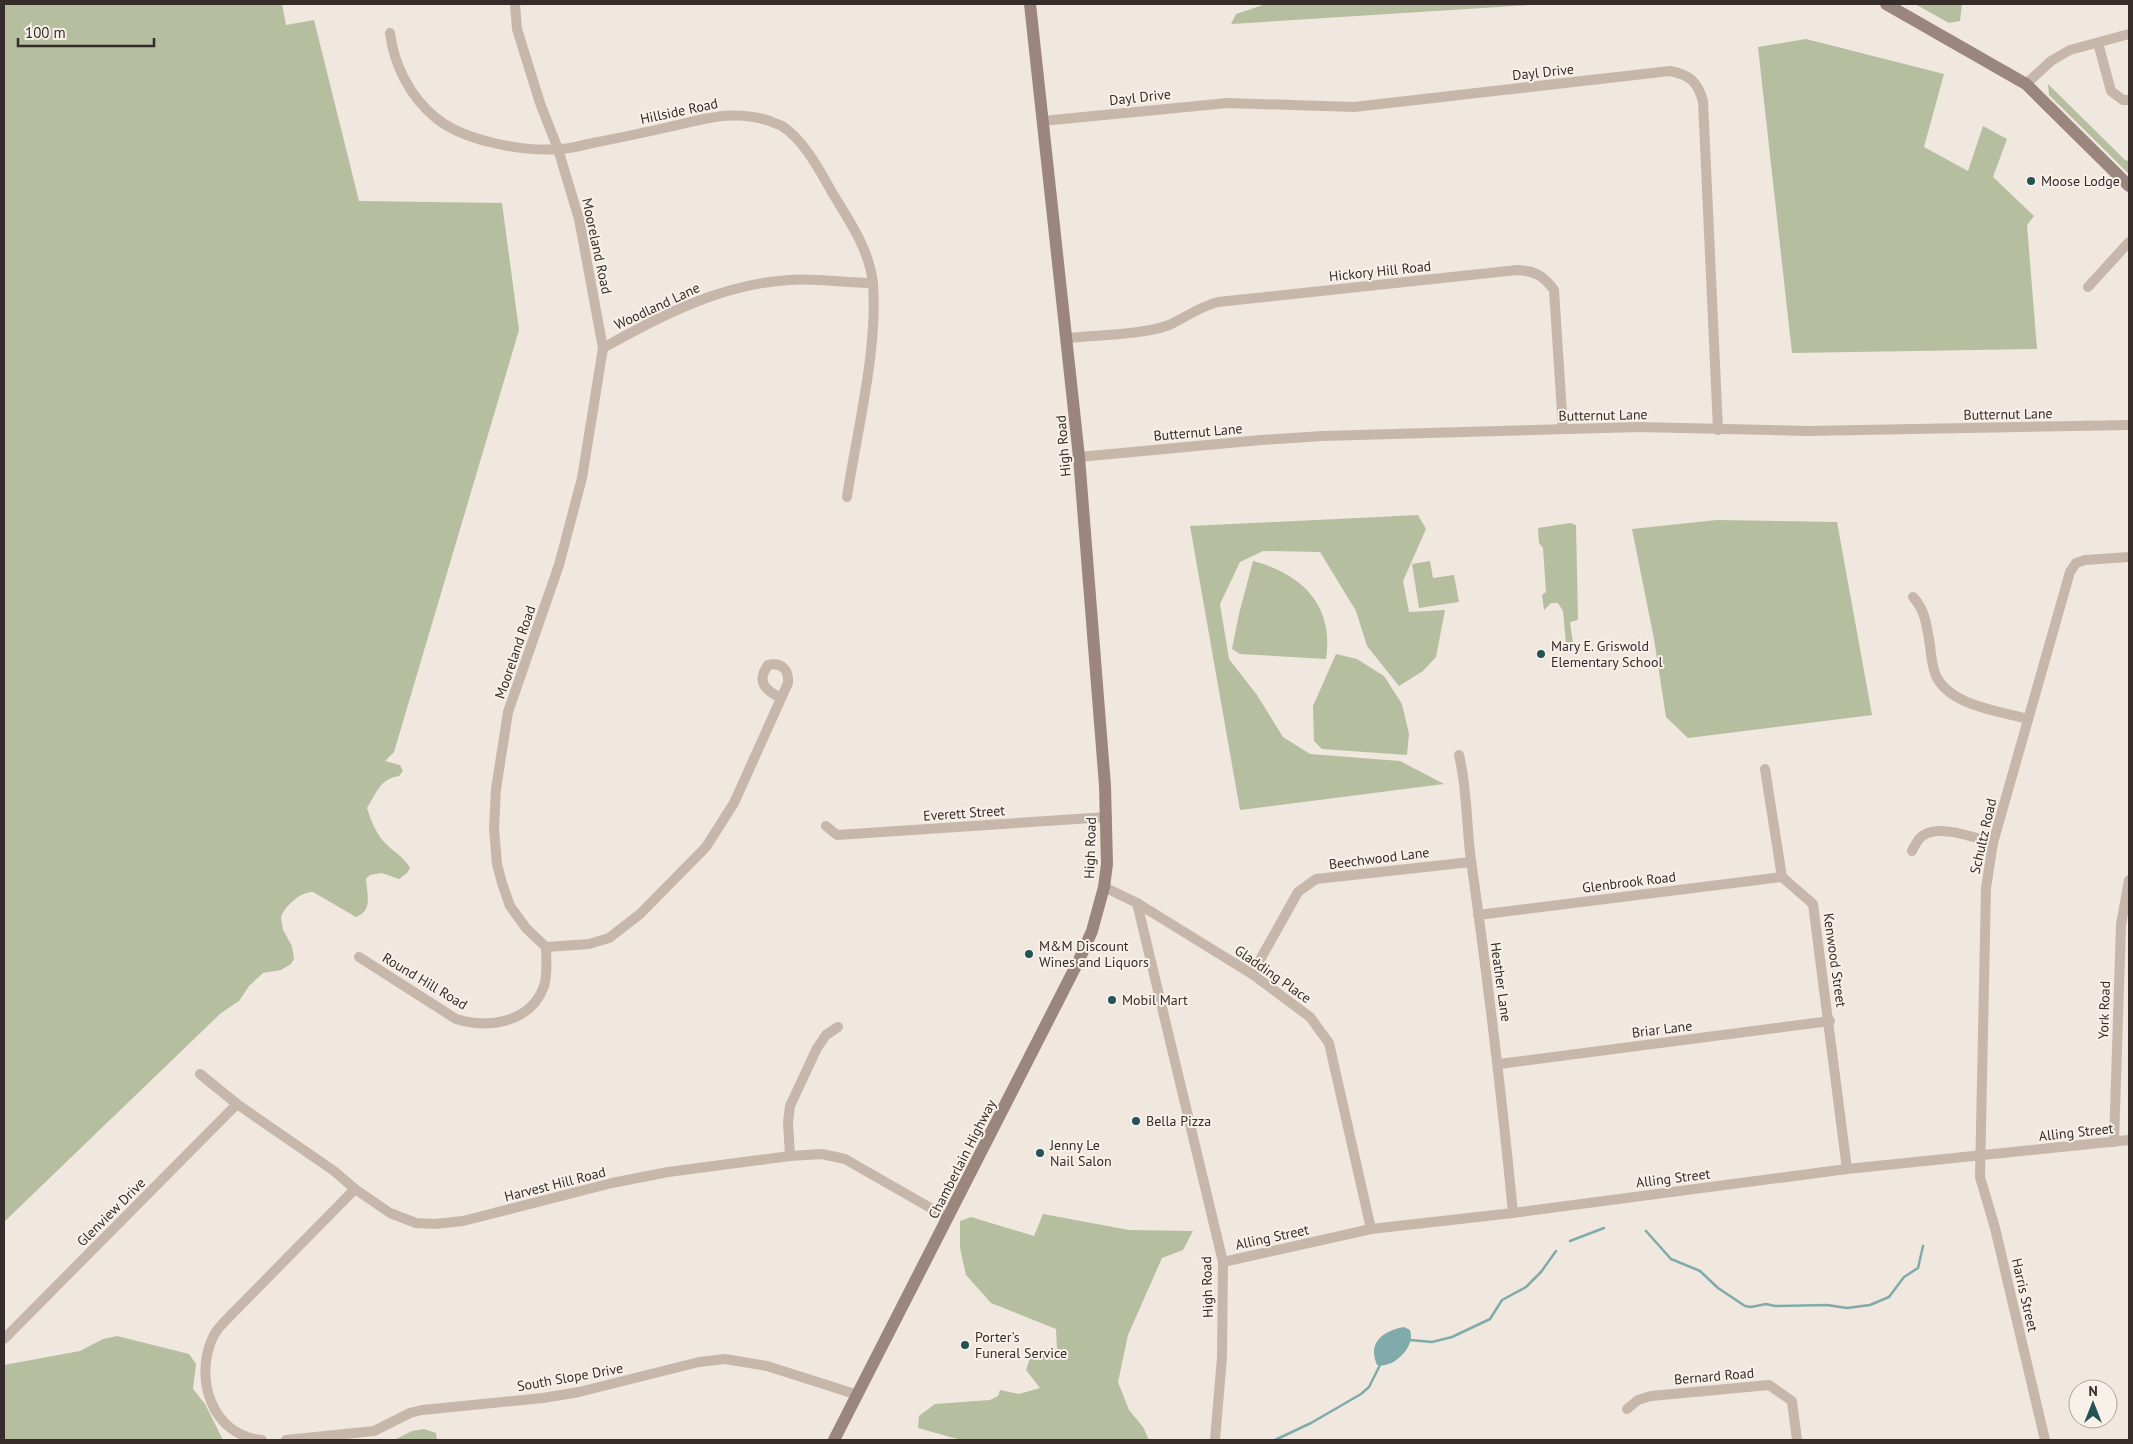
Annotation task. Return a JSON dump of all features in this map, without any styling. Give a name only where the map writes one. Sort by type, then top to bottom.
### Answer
[{"type":"main road","name":"High Road","points":[[1030,4],[1079,457],[1101,724],[1106,817],[1104,886]]},
{"type":"main road","points":[[1886,4],[2026,84],[2129,186]]},
{"type":"main road","name":"Chamberlain Highway","points":[[834,1440],[1079,960],[1092,931],[1104,886]]},
{"type":"street","name":"Mooreland Road","points":[[515,4],[517,29],[579,219],[603,348],[582,478],[559,565],[508,712],[496,789],[494,828],[497,864],[502,883],[510,906],[526,928],[546,948]]},
{"type":"street","name":"Hillside Road","points":[[390,33],[392,50],[413,94],[426,110],[446,126],[480,140],[519,147],[558,150],[640,134],[720,115],[751,115],[782,126],[809,152],[870,264],[873,283],[874,306],[869,362],[847,497]]},
{"type":"street","points":[[2026,84],[2051,61],[2070,50],[2129,34]]},
{"type":"street","points":[[2098,43],[2111,91],[2123,100],[2129,100]]},
{"type":"street","name":"Dayl Drive","points":[[1042,121],[1228,103],[1354,107],[1670,71],[1685,74],[1699,88],[1703,101],[1718,430]]},
{"type":"street","points":[[2088,287],[2129,242]]},
{"type":"street","name":"Hickory Hill Road","points":[[1067,338],[1150,330],[1168,325],[1201,306],[1218,302],[1517,270],[1533,271],[1545,277],[1554,290],[1563,429]]},
{"type":"street","name":"Woodland Lane","points":[[603,348],[693,302],[740,288],[788,280],[873,283]]},
{"type":"street","name":"Butternut Lane","points":[[1079,457],[1261,440],[1563,429],[1639,427],[1807,431],[2129,425]]},
{"type":"street","name":"Schultz Road","points":[[1980,1156],[1986,888],[1993,843],[2070,572],[2076,563],[2084,560],[2129,557]]},
{"type":"street","points":[[1914,597],[1925,615],[1935,674],[1941,685],[1952,696],[1969,703],[2028,719]]},
{"type":"street","points":[[546,948],[589,944],[609,938],[640,914],[706,847],[734,803],[780,698]]},
{"type":"street","name":"Heather Lane","points":[[1459,754],[1466,790],[1471,862],[1499,1064],[1513,1213]]},
{"type":"street","points":[[1765,768],[1782,877]]},
{"type":"street","name":"Everett Street","points":[[826,826],[837,835],[1106,817]]},
{"type":"street","points":[[1912,851],[1921,836],[1934,831],[1962,834],[1993,843]]},
{"type":"street","name":"Beechwood Lane","points":[[1252,974],[1298,892],[1316,880],[1471,862]]},
{"type":"street","name":"Glenbrook Road","points":[[1478,915],[1782,877]]},
{"type":"street","name":"Kenwood Street","points":[[1782,877],[1813,904],[1830,1021],[1847,1169]]},
{"type":"street","name":"York Road","points":[[2114,1142],[2121,925],[2129,880]]},
{"type":"street","name":"Gladding Place","points":[[1104,886],[1137,903],[1252,974],[1310,1017],[1329,1042],[1371,1230]]},
{"type":"street","name":"High Road","points":[[1137,903],[1224,1262],[1222,1357],[1215,1440]]},
{"type":"street","name":"Round Hill Road","points":[[359,957],[456,1019],[472,1024],[488,1025],[502,1023],[522,1013],[540,995],[546,973],[546,948]]},
{"type":"street","name":"Briar Lane","points":[[1499,1064],[1830,1021]]},
{"type":"street","points":[[790,1156],[788,1122],[790,1106],[817,1048],[826,1035],[838,1028]]},
{"type":"street","name":"Harvest Hill Road","points":[[200,1074],[236,1104],[334,1171],[355,1189],[390,1213],[416,1223],[435,1224],[463,1221],[668,1172],[790,1156],[822,1154],[845,1159],[948,1218]]},
{"type":"street","name":"Glenview Drive","points":[[4,1339],[236,1104]]},
{"type":"street","name":"Alling Street","points":[[1224,1262],[1371,1230],[1847,1169],[2129,1140]]},
{"type":"street","name":"Harris Street","points":[[1980,1156],[1980,1177],[1995,1228],[2045,1440]]},
{"type":"street","points":[[262,1440],[240,1435],[217,1415],[210,1402],[206,1386],[206,1367],[209,1349],[215,1334],[229,1317],[355,1189]]},
{"type":"street","name":"South Slope Drive","points":[[286,1440],[374,1431],[410,1413],[422,1410],[543,1398],[579,1392],[713,1359],[739,1360],[767,1366],[858,1395]]},
{"type":"street","name":"Bernard Road","points":[[1627,1409],[1638,1400],[1654,1395],[1769,1385],[1792,1401],[1797,1440]]},
{"type":"green space","points":[[4,4],[282,4],[286,25],[314,20],[359,201],[502,203],[519,330],[394,752],[385,761],[400,765],[403,771],[399,776],[383,783],[367,808],[374,827],[382,839],[410,868],[399,879],[382,873],[370,875],[366,879],[367,906],[365,911],[356,917],[313,892],[308,892],[294,900],[281,917],[283,930],[292,946],[294,959],[291,964],[281,970],[263,973],[249,986],[239,1001],[221,1013],[4,1222]]},
{"type":"green space","points":[[1266,4],[1545,4],[1231,24],[1236,14]]},
{"type":"green space","points":[[1915,4],[1962,4],[1960,21],[1949,23]]},
{"type":"green space","points":[[1806,39],[1944,74],[1924,147],[1968,171],[1983,126],[2007,139],[1993,177],[2034,216],[2027,225],[2037,349],[1792,353],[1758,47]]},
{"type":"green space","points":[[2048,84],[2125,160],[2129,161],[2129,174],[2049,95]]},
{"type":"green space","points":[[1418,515],[1426,529],[1403,581],[1409,612],[1445,610],[1436,657],[1423,671],[1399,686],[1367,646],[1356,611],[1320,552],[1263,551],[1240,562],[1220,604],[1229,659],[1257,695],[1283,737],[1310,754],[1400,761],[1444,784],[1240,810],[1190,526]]},
{"type":"green space","points":[[1717,520],[1837,522],[1872,715],[1688,738],[1666,717],[1654,639],[1632,529]]},
{"type":"green space","points":[[1570,523],[1576,525],[1578,620],[1570,622],[1573,644],[1566,644],[1563,611],[1558,603],[1551,603],[1544,610],[1542,595],[1546,592],[1543,548],[1539,543],[1538,528]]},
{"type":"green space","points":[[1253,561],[1287,574],[1311,595],[1320,608],[1325,623],[1327,640],[1326,659],[1240,654],[1232,649]]},
{"type":"green space","points":[[1430,561],[1433,578],[1454,575],[1459,602],[1419,608],[1412,564]]},
{"type":"green space","points":[[1336,654],[1357,659],[1384,676],[1402,704],[1409,734],[1407,755],[1322,749],[1314,741],[1313,706]]},
{"type":"green space","points":[[1043,1214],[1129,1230],[1193,1231],[1183,1250],[1162,1258],[1128,1335],[1118,1382],[1129,1410],[1143,1427],[1149,1440],[961,1440],[918,1428],[919,1416],[935,1404],[990,1400],[998,1396],[1000,1390],[1019,1394],[1040,1388],[1026,1370],[1033,1350],[1057,1349],[1056,1329],[991,1303],[966,1275],[960,1248],[960,1221],[971,1217],[1034,1236]]},
{"type":"green space","points":[[117,1336],[189,1354],[196,1364],[193,1389],[205,1404],[223,1440],[4,1440],[4,1365],[80,1351],[103,1339]]},
{"type":"green space","points":[[424,1429],[436,1433],[437,1440],[394,1440],[412,1431]]},
{"type":"water","points":[[1404,1327],[1410,1330],[1411,1337],[1406,1350],[1390,1364],[1377,1365],[1374,1350],[1379,1339],[1390,1331]]},
{"type":"waterway","points":[[1570,1241],[1604,1228]]},
{"type":"waterway","points":[[1646,1231],[1671,1259],[1700,1271],[1718,1288],[1745,1306],[1751,1307],[1766,1304],[1775,1306],[1827,1305],[1847,1308],[1870,1305],[1889,1297],[1904,1277],[1918,1268],[1923,1246]]},
{"type":"waterway","points":[[1409,1341],[1432,1342],[1452,1337],[1490,1319],[1502,1300],[1526,1287],[1541,1272],[1556,1251]]},
{"type":"waterway","points":[[1275,1440],[1311,1423],[1361,1394],[1369,1387],[1381,1363]]},
{"type":"place","name":"Moose Lodge","points":[[2031,181]]},
{"type":"place","name":"Mary E. Griswold Elementary School","points":[[1541,654]]},
{"type":"place","name":"M&M Discount Wines and Liquors","points":[[1029,954]]},
{"type":"place","name":"Mobil Mart","points":[[1112,1000]]},
{"type":"place","name":"Bella Pizza","points":[[1136,1121]]},
{"type":"place","name":"Jenny Le Nail Salon","points":[[1040,1153]]},
{"type":"place","name":"Porter's Funeral Service","points":[[965,1345]]}]
